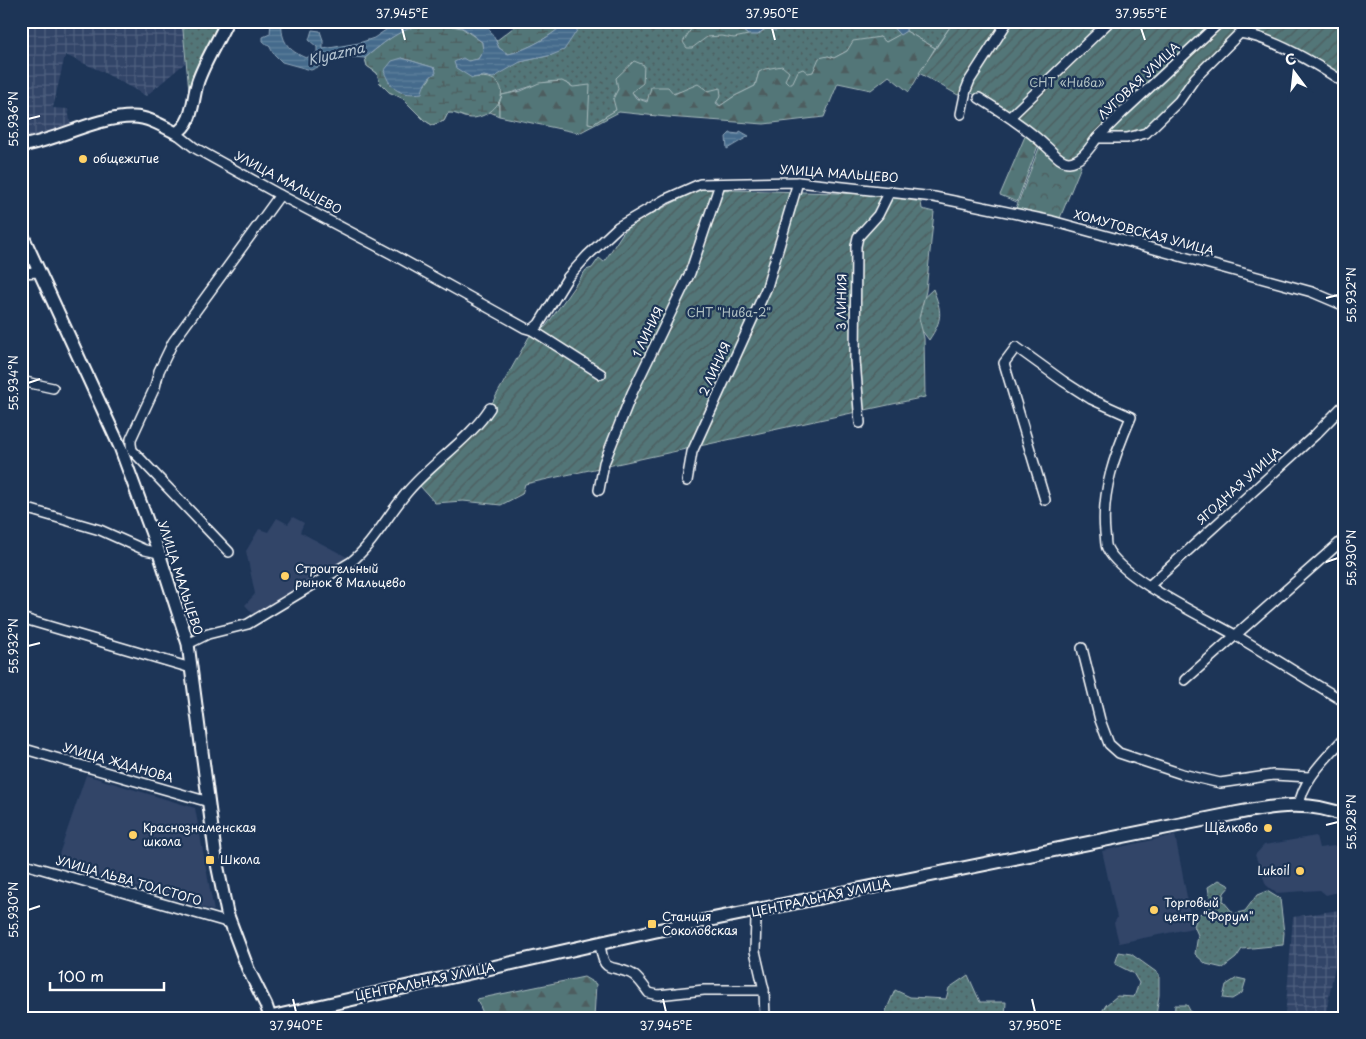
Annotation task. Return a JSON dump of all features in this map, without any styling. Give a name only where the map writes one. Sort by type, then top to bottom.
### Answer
[{"type":"main road","name":"ЦЕНТРАЛЬНАЯ УЛИЦА","points":[[269,1018],[600,944],[1257,809],[1300,806],[1330,811],[1345,816]]},
{"type":"street","points":[[176,133],[183,128],[187,121],[198,80],[227,21]]},
{"type":"street","points":[[961,114],[970,80],[1008,21]]},
{"type":"street","points":[[979,98],[1010,117],[1110,21]]},
{"type":"street","name":"ЛУГОВАЯ УЛИЦА","points":[[1010,117],[1041,141],[1062,161],[1075,161],[1082,157],[1122,112],[1221,21]]},
{"type":"street","points":[[1097,138],[1127,138],[1146,133],[1180,101],[1195,78],[1240,33],[1253,35],[1309,60],[1345,83]]},
{"type":"street","name":"УЛИЦА МАЛЬЦЕВО","points":[[21,146],[36,144],[101,121],[134,117],[152,121],[176,133],[195,148],[280,195],[392,254],[524,328],[532,330],[600,374]]},
{"type":"street","name":"УЛИЦА МАЛЬЦЕВО","points":[[532,330],[539,324],[568,277],[618,227],[666,199],[700,184],[798,182],[934,197]]},
{"type":"street","name":"2 ЛИНИЯ","points":[[687,481],[692,452],[767,287],[798,182]]},
{"type":"street","name":"1 ЛИНИЯ","points":[[599,490],[604,463],[632,393],[690,274],[720,184]]},
{"type":"street","name":"3 ЛИНИЯ","points":[[860,423],[855,350],[856,246],[858,237],[878,215],[890,192]]},
{"type":"street","points":[[229,552],[132,450],[125,446],[131,439],[155,387],[159,370],[174,342],[280,195]]},
{"type":"street","name":"ХОМУТОВСКАЯ УЛИЦА","points":[[934,197],[1066,225],[1312,292],[1345,306]]},
{"type":"street","name":"УЛИЦА МАЛЬЦЕВО","points":[[21,232],[125,446],[188,644],[216,859],[230,923],[248,969],[266,1005],[269,1018]]},
{"type":"street","points":[[21,273],[40,272]]},
{"type":"street","points":[[1045,500],[1004,363],[1016,347],[1091,399],[1131,417],[1119,446],[1108,483],[1103,515],[1106,548],[1120,564],[1149,586],[1345,702]]},
{"type":"street","points":[[21,381],[53,388]]},
{"type":"street","name":"ЯГОДНАЯ УЛИЦА","points":[[1149,586],[1315,435],[1345,404]]},
{"type":"street","name":"УЛИЦА МАЛЬЦЕВО","points":[[188,644],[208,634],[248,624],[351,562],[364,551],[408,491],[434,464],[468,434],[490,408]]},
{"type":"street","points":[[21,507],[100,530],[145,550],[159,553]]},
{"type":"street","points":[[1185,680],[1345,538]]},
{"type":"street","points":[[21,618],[191,668]]},
{"type":"street","points":[[1082,648],[1102,728],[1109,744],[1119,753],[1174,771],[1220,783],[1273,775],[1310,777]]},
{"type":"street","points":[[1300,806],[1303,790],[1310,777],[1345,737]]},
{"type":"street","name":"УЛИЦА ЖДАНОВА","points":[[21,748],[208,802]]},
{"type":"street","name":"УЛИЦА ЛЬВА ТОЛСТОГО","points":[[21,863],[230,923]]},
{"type":"street","points":[[756,919],[755,951],[764,990],[764,1018]]},
{"type":"street","points":[[600,944],[602,960],[610,968],[631,973],[649,994],[658,995],[704,990],[764,990]]},
{"type":"shaded area","points":[[21,21],[182,21],[185,63],[146,96],[101,71],[65,55],[53,108],[68,109],[71,126],[46,136],[21,139]]},
{"type":"shaded area","name":"Строительный рынок в Мальцево","points":[[293,517],[304,523],[300,532],[347,557],[256,617],[245,605],[255,594],[246,551],[259,529],[268,532],[277,518],[288,524]]},
{"type":"shaded area","name":"Краснознаменская школа","points":[[86,775],[195,808],[214,911],[56,863]]},
{"type":"shaded area","points":[[1175,835],[1193,928],[1119,943],[1114,923],[1117,918],[1102,851]]},
{"type":"shaded area","points":[[1316,836],[1319,848],[1341,845],[1345,858],[1345,888],[1326,895],[1320,890],[1276,893],[1266,885],[1255,855],[1264,845]]},
{"type":"shaded area","points":[[1339,910],[1342,929],[1325,1018],[1285,1018],[1293,917]]},
{"type":"green space","points":[[182,21],[221,21],[192,77],[189,90]]},
{"type":"green space","points":[[522,21],[565,21],[539,42],[508,54],[499,48],[496,41]]},
{"type":"green space","points":[[579,21],[742,21],[758,35],[767,28],[783,26],[792,21],[887,21],[900,35],[886,42],[880,37],[867,40],[834,58],[828,56],[813,72],[789,84],[785,80],[759,72],[755,86],[720,106],[708,91],[686,90],[656,99],[643,100],[632,92],[618,89],[616,110],[593,124],[588,123],[573,87],[565,82],[556,81],[502,95],[499,104],[499,116],[490,112],[471,117],[448,113],[444,121],[432,125],[424,120],[402,98],[389,92],[380,83],[377,73],[367,66],[365,58],[520,62],[552,55],[578,29]]},
{"type":"green space","points":[[696,21],[742,21],[744,23],[741,29],[748,35],[734,38],[721,36],[707,37],[692,48],[687,48],[683,42]]},
{"type":"green space","points":[[906,21],[954,21],[935,48],[906,31]]},
{"type":"green space","name":"СНТ «Нива»","points":[[954,21],[1345,21],[1345,83],[1309,60],[1240,33],[1146,133],[1097,138],[1082,157],[1068,162],[1010,117],[967,90],[958,95],[919,73]]},
{"type":"green space","points":[[423,24],[441,24],[462,28],[482,42],[483,51],[478,59],[468,61],[472,78],[486,78],[495,81],[500,86],[502,94],[494,109],[485,115],[471,118],[448,113],[444,121],[432,125],[424,120],[402,98],[389,92],[380,83],[377,73],[367,66],[365,58],[398,33]],"holes":[[[402,58],[435,68],[429,80],[422,88]]]},
{"type":"green space","points":[[906,31],[935,48],[909,92],[889,76],[871,90],[838,83],[824,117],[764,124],[619,112],[579,133],[499,116],[499,104],[502,95],[521,91],[539,83],[562,81],[573,87],[590,85],[588,123],[593,124],[616,110],[613,99],[618,89],[616,78],[634,61],[644,65],[643,83],[632,92],[636,98],[647,102],[651,87],[668,87],[674,94],[698,84],[708,91],[720,88],[721,95],[716,103],[720,106],[755,86],[759,72],[765,69],[782,66],[789,72],[785,80],[792,84],[798,71],[803,69],[808,73],[813,72],[819,58],[828,56],[834,58],[847,51],[853,41],[880,37],[886,42]]},
{"type":"green space","points":[[1026,134],[1039,143],[1017,202],[1000,195]]},
{"type":"green space","points":[[1041,143],[1081,166],[1060,218],[1016,208]]},
{"type":"green space","name":"СНТ \"Нива-2\"","points":[[699,189],[872,194],[921,202],[922,209],[934,212],[926,291],[919,318],[924,338],[925,397],[525,484],[522,494],[501,505],[463,501],[435,503],[420,486],[493,409],[491,405],[529,337],[546,326],[586,270],[592,268],[599,258],[604,262],[629,226]]},
{"type":"green space","points":[[933,289],[940,315],[937,326],[929,340],[917,324],[920,301]]},
{"type":"green space","points":[[1219,880],[1230,886],[1224,893],[1223,901],[1234,914],[1245,911],[1257,895],[1267,891],[1280,899],[1284,933],[1283,945],[1242,949],[1236,958],[1223,968],[1206,964],[1195,954],[1198,935],[1194,926],[1198,915],[1208,909],[1210,899],[1208,887]]},
{"type":"green space","points":[[1119,952],[1131,954],[1159,974],[1157,1018],[1098,1018],[1106,1005],[1117,996],[1134,997],[1139,983],[1133,973],[1115,964]]},
{"type":"green space","points":[[968,975],[980,1002],[1006,1002],[1005,1018],[886,1018],[886,1011],[895,990],[910,997],[946,999],[949,988]]},
{"type":"green space","points":[[584,977],[596,984],[594,1018],[485,1018],[477,999]]},
{"type":"green space","points":[[1237,978],[1246,980],[1242,993],[1232,999],[1223,998],[1226,985]]},
{"type":"green space","points":[[1175,1005],[1187,1005],[1194,1018],[1174,1018]]},
{"type":"water","name":"Klyazma","points":[[271,21],[282,21],[284,40],[290,48],[306,58],[317,53],[317,47],[309,40],[312,30],[320,31],[323,49],[359,43],[374,38],[399,21],[472,21],[488,27],[499,48],[508,54],[539,42],[565,21],[579,21],[578,29],[564,50],[552,55],[520,62],[493,78],[484,76],[472,78],[456,68],[454,62],[463,58],[468,61],[478,59],[483,51],[482,42],[460,27],[435,24],[413,27],[393,37],[365,58],[352,57],[330,62],[311,70],[282,62],[263,41],[263,37],[270,34]]},
{"type":"water","points":[[742,21],[792,21],[775,31],[766,27],[758,35],[748,35],[741,29],[744,23]]},
{"type":"water","points":[[887,21],[906,21],[906,31],[900,35]]},
{"type":"water","points":[[402,58],[435,68],[436,73],[427,81],[422,93],[408,94],[398,91],[387,78],[384,71],[392,61]]},
{"type":"water","points":[[740,131],[749,136],[727,149],[726,137],[730,133],[739,134]]},
{"type":"place","name":"общежитие","points":[[83,159]]},
{"type":"place","name":"Строительный рынок в Мальцево","points":[[285,576]]},
{"type":"place","name":"Щёлково","points":[[1268,828]]},
{"type":"place","name":"Краснознаменская школа","points":[[133,835]]},
{"type":"place","name":"Школа","points":[[210,860]]},
{"type":"place","name":"Lukoil","points":[[1300,871]]},
{"type":"place","name":"Торговый центр \"Форум\"","points":[[1154,910]]},
{"type":"place","name":"Станция Соколовская","points":[[652,924]]}]
